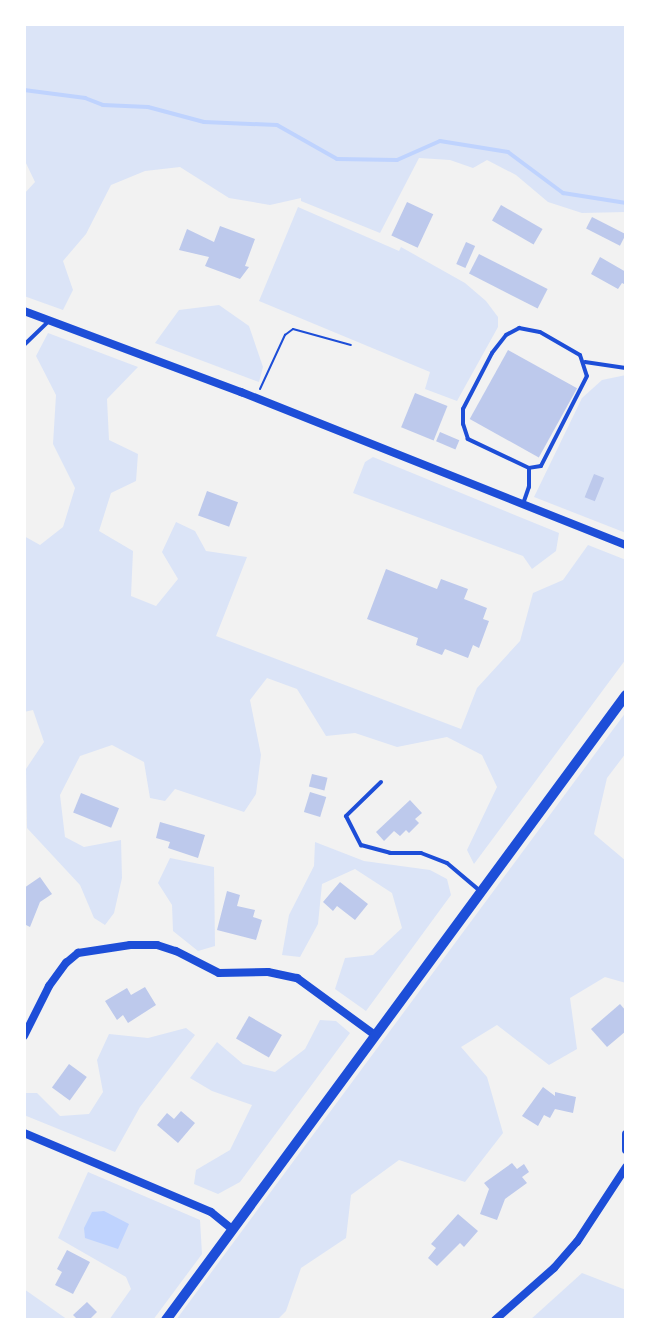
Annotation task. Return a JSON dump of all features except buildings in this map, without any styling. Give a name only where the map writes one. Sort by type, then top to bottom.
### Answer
[{"type":"street","points":[[24,311],[257,398],[626,545]]},
{"type":"street","points":[[166,1320],[626,695]]},
{"type":"street","points":[[24,1036],[49,986],[66,963],[78,953],[101,948],[157,945],[219,973],[284,974],[297,978],[375,1035]]},
{"type":"street","points":[[24,1133],[211,1212],[233,1230]]},
{"type":"street","points":[[626,1134],[626,1150]]},
{"type":"street","points":[[495,1320],[554,1268],[577,1242],[626,1167]]},
{"type":"lane","points":[[24,345],[50,321]]},
{"type":"lane","points":[[519,328],[540,332],[580,355],[585,362],[587,376],[541,466],[529,468],[468,439],[463,409],[492,353],[506,335],[519,328]]},
{"type":"lane","points":[[585,362],[626,368]]},
{"type":"lane","points":[[523,504],[529,487],[529,468]]},
{"type":"lane","points":[[381,782],[346,816],[361,845],[390,853],[421,853],[447,863],[481,892]]},
{"type":"path","points":[[257,398],[285,335],[293,329],[351,345]]},
{"type":"shaded area","points":[[24,24],[626,24],[626,212],[582,213],[548,202],[516,175],[487,160],[473,168],[450,160],[419,158],[380,233],[301,201],[301,198],[270,205],[229,198],[180,167],[145,171],[111,185],[86,234],[63,261],[73,290],[63,310],[24,296],[24,194],[35,182],[24,159]]},
{"type":"shaded area","points":[[298,207],[399,251],[401,247],[465,283],[486,301],[498,317],[498,327],[457,401],[425,389],[430,372],[259,301]]},
{"type":"shaded area","points":[[219,305],[249,326],[263,367],[259,382],[155,343],[179,310]]},
{"type":"shaded area","points":[[48,333],[138,367],[107,399],[109,440],[138,454],[136,481],[111,493],[99,531],[133,551],[131,596],[156,606],[178,579],[162,552],[176,522],[195,531],[206,551],[247,557],[216,636],[461,729],[477,688],[520,641],[533,593],[563,580],[588,545],[626,560],[626,659],[474,864],[467,850],[497,787],[482,755],[447,737],[397,747],[355,733],[326,736],[297,689],[267,678],[250,700],[261,755],[256,794],[244,812],[175,789],[165,801],[150,798],[144,762],[112,745],[80,756],[60,795],[65,837],[84,847],[121,840],[122,878],[114,913],[105,925],[94,918],[80,885],[27,828],[26,769],[44,742],[33,710],[24,712],[24,536],[40,545],[63,527],[75,488],[53,444],[56,395],[36,356]]},
{"type":"shaded area","points":[[626,375],[626,533],[534,497],[582,398],[602,380]]},
{"type":"shaded area","points":[[373,457],[559,533],[556,551],[532,569],[523,556],[353,493],[365,462]]},
{"type":"shaded area","points":[[626,712],[626,753],[607,778],[594,834],[626,861],[626,983],[605,977],[570,998],[577,1049],[549,1065],[497,1025],[461,1047],[487,1077],[503,1133],[465,1182],[399,1160],[351,1195],[346,1238],[301,1268],[286,1311],[277,1320],[176,1320]]},
{"type":"shaded area","points":[[315,842],[364,861],[430,870],[447,879],[451,895],[366,1011],[335,989],[345,958],[373,955],[402,928],[392,893],[355,869],[322,884],[318,924],[300,957],[282,955],[289,915],[314,866]]},
{"type":"shaded area","points":[[170,858],[214,867],[215,946],[198,951],[173,931],[172,905],[158,883]]},
{"type":"shaded area","points":[[320,1020],[336,1021],[350,1033],[240,1182],[218,1194],[194,1184],[196,1170],[230,1150],[252,1105],[212,1091],[190,1078],[217,1042],[243,1064],[275,1072],[305,1049]]},
{"type":"shaded area","points":[[186,1028],[195,1035],[140,1107],[115,1152],[24,1115],[24,1093],[37,1093],[60,1116],[89,1114],[103,1092],[97,1060],[109,1034],[148,1038]]},
{"type":"shaded area","points":[[88,1172],[200,1220],[202,1254],[153,1320],[109,1320],[131,1289],[126,1277],[58,1238]]},
{"type":"shaded area","points":[[582,1273],[626,1290],[626,1320],[530,1320]]},
{"type":"shaded area","points":[[24,1289],[68,1320],[26,1320]]},
{"type":"water","points":[[104,1211],[129,1224],[118,1249],[85,1238],[84,1228],[92,1212]]},
{"type":"waterway","points":[[24,90],[85,98],[103,105],[148,107],[204,122],[277,125],[337,159],[397,160],[440,141],[508,152],[563,193],[626,203]]}]
